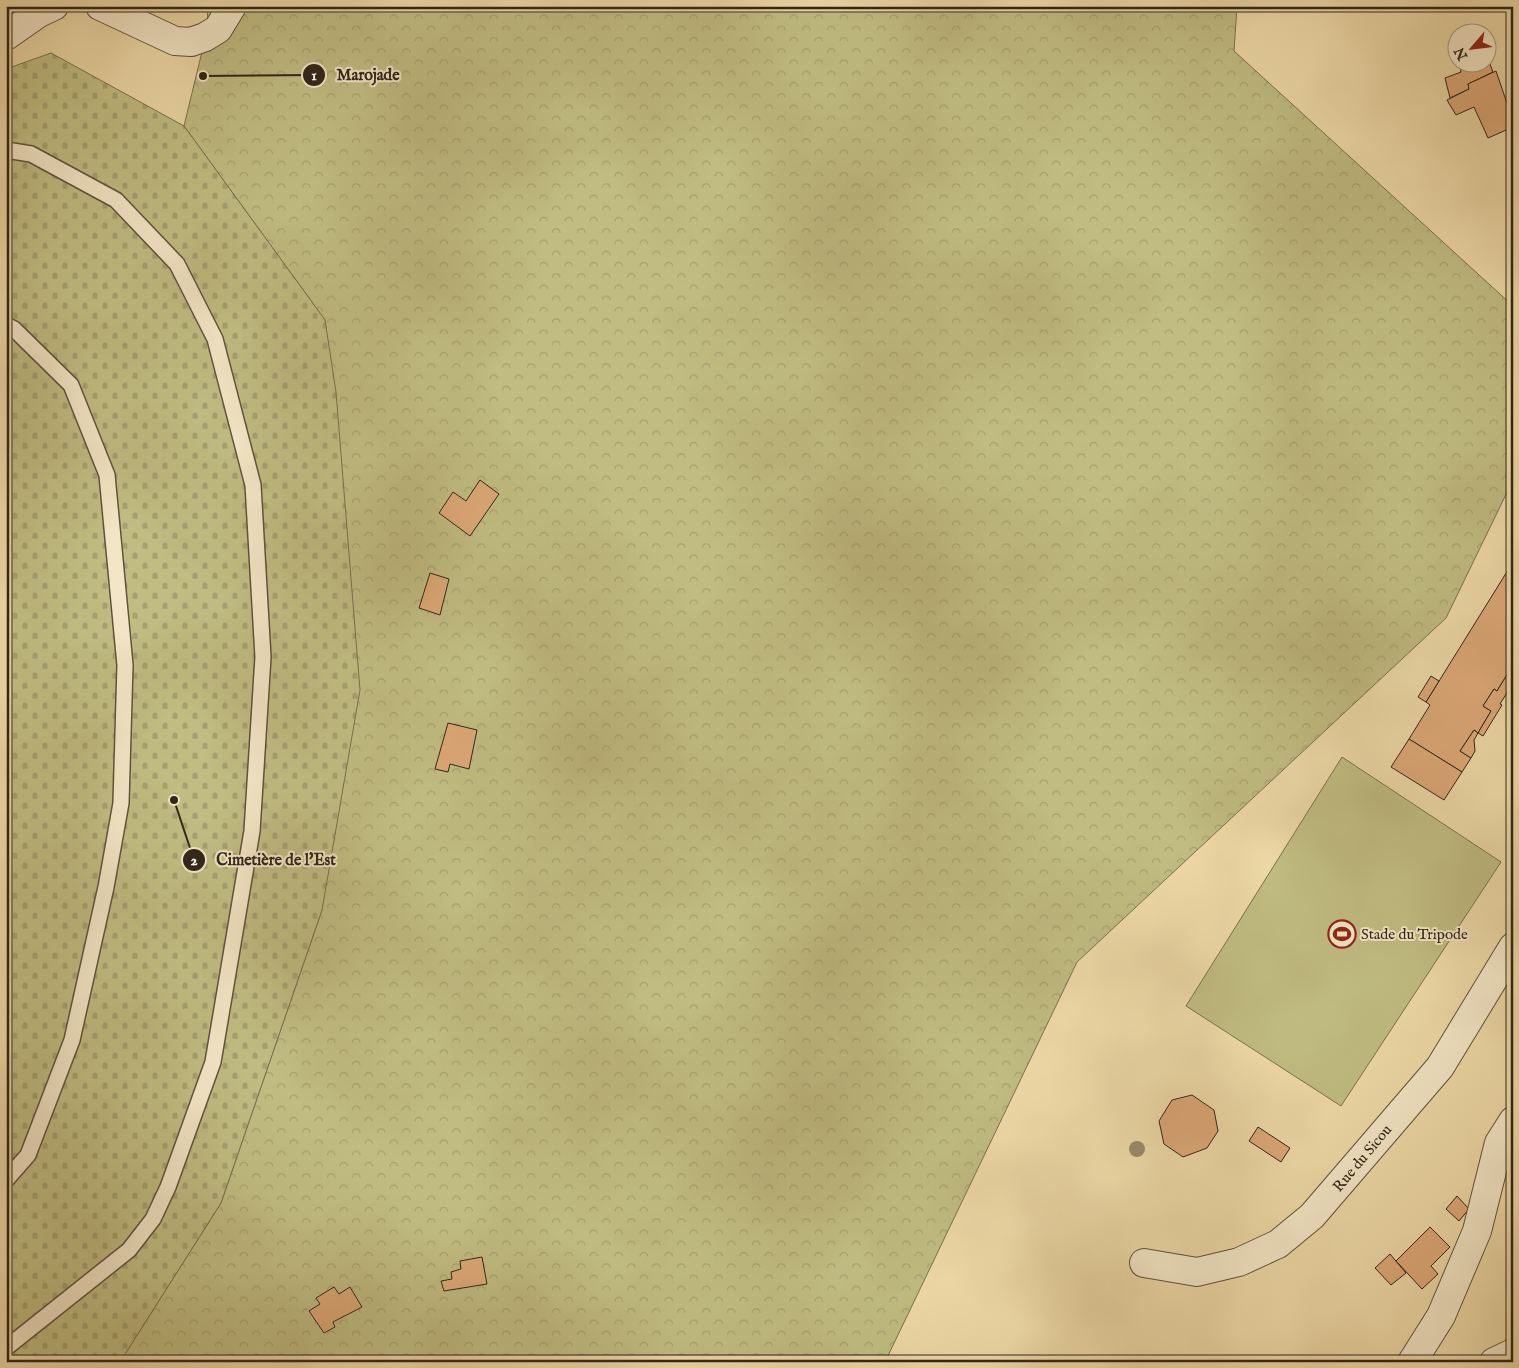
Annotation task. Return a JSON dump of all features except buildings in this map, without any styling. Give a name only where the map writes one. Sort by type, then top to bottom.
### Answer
[{"type":"street","points":[[6,36],[39,13],[54,6]]},
{"type":"street","points":[[100,6],[175,40],[191,42],[205,38],[218,29],[232,6]]},
{"type":"street","name":"Rue du Sicou","points":[[1144,1263],[1197,1272],[1239,1262],[1278,1244],[1312,1216],[1440,1067],[1513,947]]},
{"type":"street","points":[[1412,1362],[1441,1316],[1477,1231],[1499,1143],[1513,1122]]},
{"type":"street","points":[[1494,1362],[1513,1353]]},
{"type":"lane","points":[[6,150],[31,154],[116,200],[177,264],[215,339],[253,485],[263,657],[252,831],[213,1062],[168,1187],[153,1220],[129,1250],[6,1348]]},
{"type":"lane","points":[[6,325],[14,329],[71,385],[107,476],[125,664],[121,803],[106,887],[72,1040],[28,1155],[6,1180]]},
{"type":"green space","points":[[207,6],[1237,6],[1234,51],[1513,306],[1513,480],[1446,618],[1077,962],[885,1362],[120,1362],[221,1203],[322,910],[325,320],[184,126],[208,27]]},
{"type":"green space","points":[[51,53],[184,126],[325,320],[336,392],[360,690],[322,910],[221,1203],[120,1362],[6,1362],[6,69]]},
{"type":"green space","name":"Stade du Tripode","points":[[1342,757],[1501,862],[1341,1106],[1186,1006]]},
{"type":"place","name":"Marojade","points":[[203,76]]},
{"type":"place","name":"Cimetière de l'Est","points":[[174,800]]},
{"type":"place","name":"Stade du Tripode","points":[[1342,934]]}]
